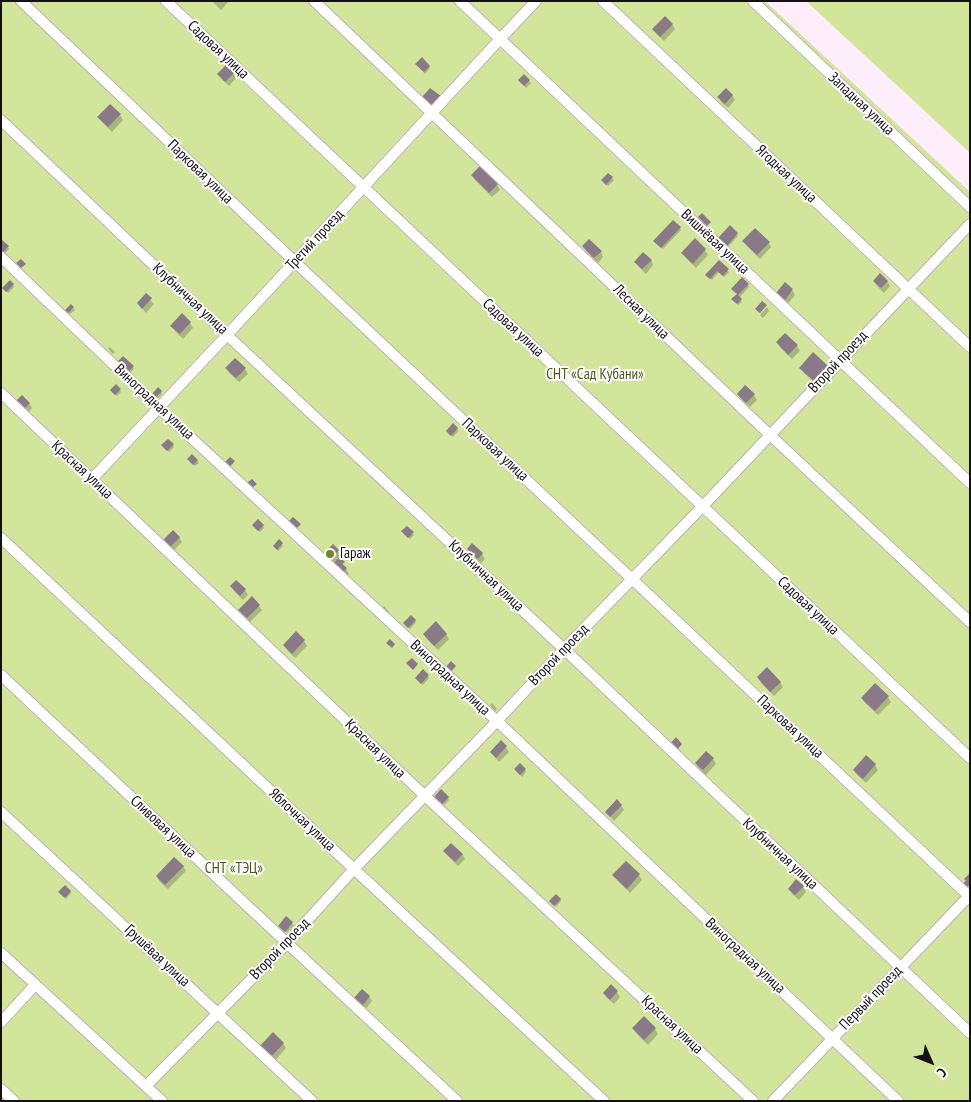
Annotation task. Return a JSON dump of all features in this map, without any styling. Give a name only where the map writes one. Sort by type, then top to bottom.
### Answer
[{"type":"street","name":"Парковая улица","points":[[21,1],[295,262],[969,896]]},
{"type":"street","name":"Садовая улица","points":[[166,1],[970,758]]},
{"type":"street","name":"Лесная улица","points":[[314,1],[770,435],[970,622]]},
{"type":"street","name":"Вишнёвая улица","points":[[460,1],[970,483]]},
{"type":"street","name":"Третий проезд","points":[[92,479],[228,335],[536,1]]},
{"type":"street","name":"Ягодная улица","points":[[603,1],[970,347]]},
{"type":"street","name":"Западная улица","points":[[753,1],[970,207]]},
{"type":"street","name":"Клубничная улица","points":[[1,120],[970,1033]]},
{"type":"street","name":"Второй проезд","points":[[146,1086],[287,943],[354,869],[702,507],[907,288],[970,224]]},
{"type":"street","name":"Виноградная улица","points":[[1,257],[159,408],[497,721],[898,1101]]},
{"type":"street","name":"Красная улица","points":[[1,393],[424,796],[753,1101]]},
{"type":"street","name":"Яблочная улица","points":[[1,538],[604,1101]]},
{"type":"street","name":"Сливовая улица","points":[[1,675],[457,1101]]},
{"type":"street","name":"Грушёвая улица","points":[[1,812],[312,1101]]},
{"type":"street","name":"Первый проезд","points":[[773,1101],[969,896]]},
{"type":"street","points":[[1,953],[162,1101]]},
{"type":"street","points":[[1,1022],[35,985]]},
{"type":"street","points":[[1,1089],[14,1101]]},
{"type":"green space","name":"СНТ «Сад Кубани»","points":[[1,1],[765,1],[970,192],[970,1101],[1,1101]]},
{"type":"green space","points":[[806,1],[970,1],[970,153]]},
{"type":"building","points":[[665,16],[673,24],[660,37],[652,29]]},
{"type":"building","points":[[422,57],[430,66],[424,72],[415,64]]},
{"type":"building","points":[[226,65],[234,73],[225,82],[217,74]]},
{"type":"building","points":[[524,74],[530,80],[524,86],[518,80]]},
{"type":"building","points":[[430,88],[441,96],[433,106],[422,97]]},
{"type":"building","points":[[726,88],[733,95],[725,104],[717,97]]},
{"type":"building","points":[[110,104],[121,114],[108,127],[97,117]]},
{"type":"building","points":[[480,166],[498,184],[489,193],[471,175]]},
{"type":"building","points":[[608,173],[613,177],[606,185],[601,180]]},
{"type":"building","points":[[702,213],[711,222],[707,226],[698,217]]},
{"type":"building","points":[[673,220],[681,227],[661,248],[653,241]]},
{"type":"building","points":[[730,225],[738,233],[727,246],[718,238]]},
{"type":"building","points":[[755,228],[770,242],[757,255],[742,241]]},
{"type":"building","points":[[695,238],[706,249],[693,264],[681,253]]},
{"type":"building","points":[[1,239],[9,246],[2,253],[1,252]]},
{"type":"building","points":[[589,239],[602,251],[594,258],[582,246]]},
{"type":"building","points":[[643,252],[652,260],[642,269],[634,262]]},
{"type":"building","points":[[21,259],[26,264],[21,268],[16,263]]},
{"type":"building","points":[[719,260],[729,269],[723,276],[717,271],[710,279],[705,275]]},
{"type":"building","points":[[880,273],[888,281],[881,288],[873,281]]},
{"type":"building","points":[[742,277],[749,284],[738,295],[742,299],[737,304],[731,299],[737,294],[731,289]]},
{"type":"building","points":[[10,280],[14,284],[6,292],[2,288]]},
{"type":"building","points":[[785,282],[793,289],[785,300],[776,293]]},
{"type":"building","points":[[146,293],[152,298],[142,309],[137,303]]},
{"type":"building","points":[[762,301],[767,305],[760,313],[755,309]]},
{"type":"building","points":[[71,304],[74,307],[68,313],[65,310]]},
{"type":"building","points":[[182,313],[191,322],[180,334],[170,326]]},
{"type":"building","points":[[785,333],[798,345],[788,355],[776,342]]},
{"type":"building","points":[[813,352],[828,366],[814,381],[799,368]]},
{"type":"building","points":[[123,356],[134,366],[129,371],[118,361]]},
{"type":"building","points":[[235,358],[246,368],[236,378],[225,368]]},
{"type":"building","points":[[116,384],[121,389],[115,395],[110,390]]},
{"type":"building","points":[[745,385],[755,394],[746,403],[737,394]]},
{"type":"building","points":[[158,387],[162,391],[156,397],[152,394]]},
{"type":"building","points":[[22,395],[30,403],[22,411],[14,403]]},
{"type":"building","points":[[453,423],[458,428],[451,436],[446,431]]},
{"type":"building","points":[[168,439],[174,444],[167,451],[161,445]]},
{"type":"building","points":[[192,454],[198,460],[193,465],[187,459]]},
{"type":"building","points":[[230,457],[235,461],[227,470],[222,465]]},
{"type":"building","points":[[252,479],[257,484],[252,488],[247,483]]},
{"type":"building","points":[[293,517],[301,524],[296,529],[289,521]]},
{"type":"building","points":[[258,519],[264,525],[258,531],[252,525]]},
{"type":"building","points":[[407,526],[414,532],[408,538],[401,531]]},
{"type":"building","points":[[173,530],[180,537],[170,547],[163,540]]},
{"type":"building","points":[[279,539],[283,543],[277,550],[273,546]]},
{"type":"building","points":[[472,543],[483,553],[478,559],[467,549]]},
{"type":"building","name":"Гараж","points":[[333,544],[339,550],[327,563],[321,557]]},
{"type":"building","points":[[340,557],[345,562],[342,564],[347,568],[342,574],[332,565]]},
{"type":"building","points":[[236,580],[246,589],[240,596],[230,586]]},
{"type":"building","points":[[252,596],[260,605],[247,618],[238,610]]},
{"type":"building","points":[[411,615],[416,620],[408,628],[403,623]]},
{"type":"building","points":[[436,621],[447,634],[434,646],[423,634]]},
{"type":"building","points":[[296,631],[305,640],[292,654],[283,645]]},
{"type":"building","points":[[390,639],[395,644],[392,648],[386,643]]},
{"type":"building","points":[[412,658],[418,664],[413,670],[406,663]]},
{"type":"building","points":[[451,661],[456,666],[449,674],[444,669]]},
{"type":"building","points":[[767,667],[781,682],[770,692],[757,677]]},
{"type":"building","points":[[423,669],[429,675],[421,684],[415,678]]},
{"type":"building","points":[[875,683],[889,696],[875,711],[861,698]]},
{"type":"building","points":[[676,737],[682,744],[677,750],[670,744]]},
{"type":"building","points":[[501,740],[507,746],[496,758],[490,752]]},
{"type":"building","points":[[706,751],[714,758],[703,770],[695,763]]},
{"type":"building","points":[[866,755],[876,764],[863,779],[853,770]]},
{"type":"building","points":[[520,763],[526,769],[520,775],[514,769]]},
{"type":"building","points":[[441,789],[449,797],[442,804],[434,797]]},
{"type":"building","points":[[617,799],[622,805],[610,817],[605,812]]},
{"type":"building","points":[[451,843],[463,854],[455,862],[443,851]]},
{"type":"building","points":[[174,857],[184,866],[165,885],[156,876]]},
{"type":"building","points":[[626,861],[640,874],[627,889],[612,875]]},
{"type":"building","points":[[969,874],[970,885],[966,888],[962,884],[966,881],[964,879]]},
{"type":"building","points":[[796,879],[804,886],[795,895],[788,889]]},
{"type":"building","points":[[65,885],[71,891],[65,898],[58,892]]},
{"type":"building","points":[[556,894],[561,899],[554,906],[549,901]]},
{"type":"building","points":[[286,916],[293,922],[285,932],[278,926]]},
{"type":"building","points":[[611,984],[618,991],[610,1000],[603,993]]},
{"type":"building","points":[[362,989],[370,996],[362,1006],[353,999]]},
{"type":"building","points":[[644,1016],[656,1028],[644,1040],[632,1028]]},
{"type":"building","points":[[273,1032],[284,1043],[270,1058],[258,1048]]},
{"type":"place","name":"Гараж","points":[[330,554]]},
{"type":"park label","name":"СНТ «ТЭЦ»","points":[[234,869]]}]
